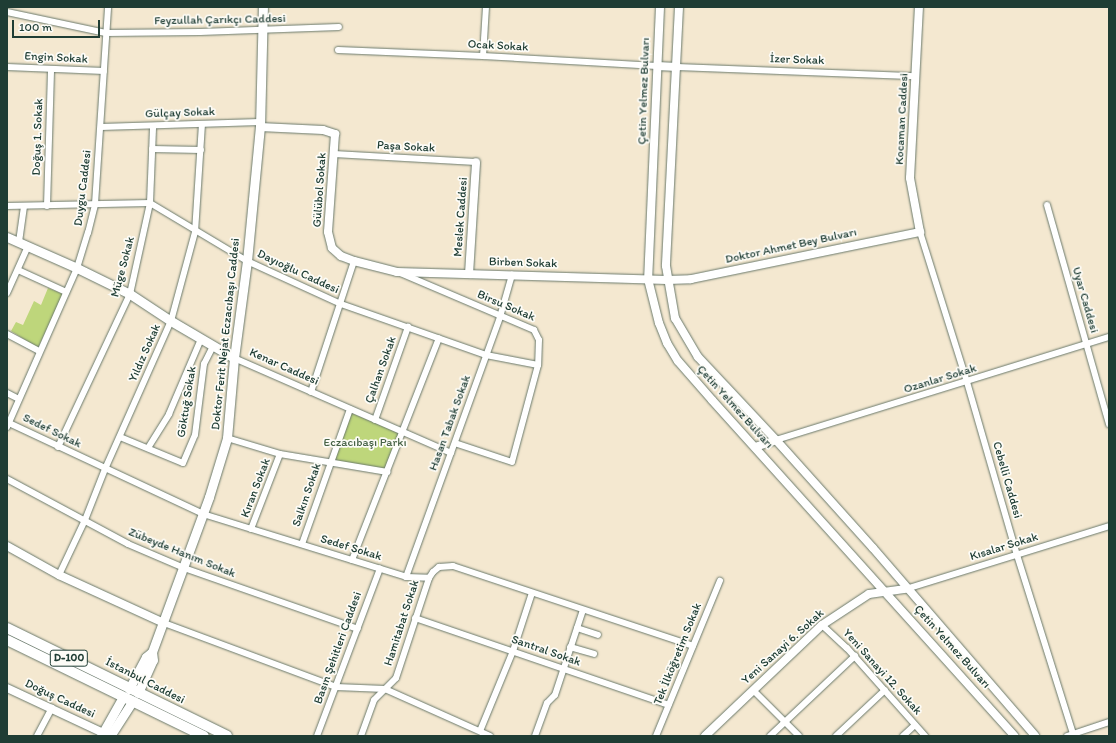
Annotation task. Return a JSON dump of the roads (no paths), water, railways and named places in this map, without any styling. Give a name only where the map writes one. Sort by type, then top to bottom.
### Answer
[{"type":"highway","name":"İstanbul Caddesi","points":[[7,628],[204,736]]},
{"type":"highway","name":"İstanbul Caddesi","points":[[7,640],[130,695],[228,736]]},
{"type":"main road","name":"Doktor Ferit Nejat Eczacıbaşı Caddesi","points":[[107,735],[130,695],[146,657],[152,652],[164,623],[204,514],[227,438],[234,358],[247,261],[260,125],[263,7]]},
{"type":"main road","name":"Kenar Caddesi","points":[[7,237],[77,268],[130,294],[234,358]]},
{"type":"street","name":"Duygu Caddesi","points":[[8,425],[39,351],[77,268],[95,204],[108,7]]},
{"type":"street","points":[[483,56],[486,7]]},
{"type":"street","name":"Çetin Yelmez Bulvarı","points":[[660,7],[648,279],[659,323],[667,343],[678,361],[754,447],[1015,736]]},
{"type":"street","name":"Çetin Yelmez Bulvarı","points":[[679,7],[667,232],[667,280],[675,318],[698,358],[776,440],[873,548],[906,589],[1035,736]]},
{"type":"street","name":"Kocaman Caddesi","points":[[919,7],[910,178],[920,232]]},
{"type":"street","name":"Feyzullah Çarıkçı Caddesi","points":[[7,12],[106,33],[339,27]]},
{"type":"street","name":"Ocak Sokak","points":[[338,50],[483,56],[657,66]]},
{"type":"street","points":[[657,66],[677,66]]},
{"type":"street","name":"İzer Sokak","points":[[677,66],[916,76]]},
{"type":"street","name":"Engin Sokak","points":[[7,67],[104,71]]},
{"type":"street","name":"Doğuş 1. Sokak","points":[[47,206],[51,70]]},
{"type":"street","name":"Yıldız Sokak","points":[[59,575],[85,520],[105,469],[172,321],[195,232],[202,125]]},
{"type":"street","name":"Gülçay Sokak","points":[[101,127],[260,125],[323,130],[335,134]]},
{"type":"street","name":"Müge Sokak","points":[[58,447],[130,294],[150,203],[153,127]]},
{"type":"street","name":"Gülübol Sokak","points":[[332,248],[328,232],[335,134]]},
{"type":"street","points":[[152,149],[201,150]]},
{"type":"street","name":"Paşa Sokak","points":[[334,154],[476,162]]},
{"type":"street","name":"Meslek Caddesi","points":[[469,274],[476,162]]},
{"type":"street","points":[[7,206],[150,203]]},
{"type":"street","name":"Dayıoğlu Caddesi","points":[[150,203],[195,232],[247,261],[341,304],[486,355],[538,365]]},
{"type":"street","name":"Uyar Caddesi","points":[[1047,205],[1109,424]]},
{"type":"street","points":[[19,242],[24,206]]},
{"type":"street","name":"Doktor Ahmet Bey Bulvarı","points":[[648,279],[691,279],[920,232]]},
{"type":"street","name":"Cebelli Caddesi","points":[[920,232],[968,382],[1070,735]]},
{"type":"street","points":[[7,293],[28,246]]},
{"type":"street","name":"Birsu Sokak","points":[[332,248],[341,256],[354,261],[397,272],[500,317],[534,330],[539,340],[538,365],[512,462],[454,443]]},
{"type":"street","points":[[311,392],[354,261]]},
{"type":"street","points":[[18,270],[66,292]]},
{"type":"street","name":"Birben Sokak","points":[[397,272],[648,279]]},
{"type":"street","name":"Hasan Tabak Sokak","points":[[406,577],[500,317],[512,275]]},
{"type":"street","name":"Çalhan Sokak","points":[[375,420],[408,327]]},
{"type":"street","points":[[7,334],[39,351]]},
{"type":"street","name":"Ozanlar Sokak","points":[[776,440],[968,382],[1109,337]]},
{"type":"street","points":[[352,560],[439,338]]},
{"type":"street","points":[[120,437],[148,448],[169,414],[201,339]]},
{"type":"street","name":"Göktuğ Sokak","points":[[148,448],[183,463],[195,435],[204,364],[213,346]]},
{"type":"street","name":"Kenar Caddesi","points":[[234,358],[451,453]]},
{"type":"street","points":[[7,393],[19,399]]},
{"type":"street","name":"Salkın Sokak","points":[[302,544],[350,409]]},
{"type":"street","name":"Sedef Sokak","points":[[8,425],[204,514],[406,577],[429,578]]},
{"type":"street","points":[[227,438],[280,454],[386,472]]},
{"type":"street","points":[[754,447],[776,440]]},
{"type":"street","name":"Kıran Sokak","points":[[251,528],[280,454]]},
{"type":"street","name":"Zübeyde Hanım Sokak","points":[[7,479],[128,544],[184,568],[358,629]]},
{"type":"street","name":"Kısalar Sokak","points":[[906,589],[1109,526]]},
{"type":"street","points":[[7,546],[59,575],[164,623],[336,687],[385,689],[490,736]]},
{"type":"street","points":[[429,578],[439,567],[453,566],[694,646]]},
{"type":"street","name":"Basın Şehitleri Caddesi","points":[[317,736],[380,568]]},
{"type":"street","name":"Hamitabat Sokak","points":[[361,736],[374,700],[396,678],[429,578]]},
{"type":"street","name":"Tek İlköğretim Sokak","points":[[656,736],[720,581]]},
{"type":"street","name":"Yeni Sanayi 6. Sokak","points":[[705,736],[822,625],[869,594],[906,589]]},
{"type":"street","points":[[480,731],[513,651],[532,593]]},
{"type":"street","points":[[535,736],[547,703],[555,695],[583,610]]},
{"type":"street","name":"Santral Sokak","points":[[415,618],[669,705]]},
{"type":"street","name":"Yeni Sanayi 12. Sokak","points":[[822,625],[855,656],[925,736]]},
{"type":"street","points":[[577,628],[598,635]]},
{"type":"street","points":[[570,647],[594,654]]},
{"type":"street","points":[[770,736],[855,656]]},
{"type":"street","name":"Doğuş Caddesi","points":[[7,688],[107,735]]},
{"type":"street","points":[[753,690],[799,736]]},
{"type":"street","points":[[836,736],[885,690]]},
{"type":"street","points":[[37,736],[52,708]]},
{"type":"street","points":[[1070,735],[1109,722]]},
{"type":"street","points":[[903,736],[915,725]]},
{"type":"park label","name":"Eczacıbaşı Parkı","points":[[365,443]]}]
